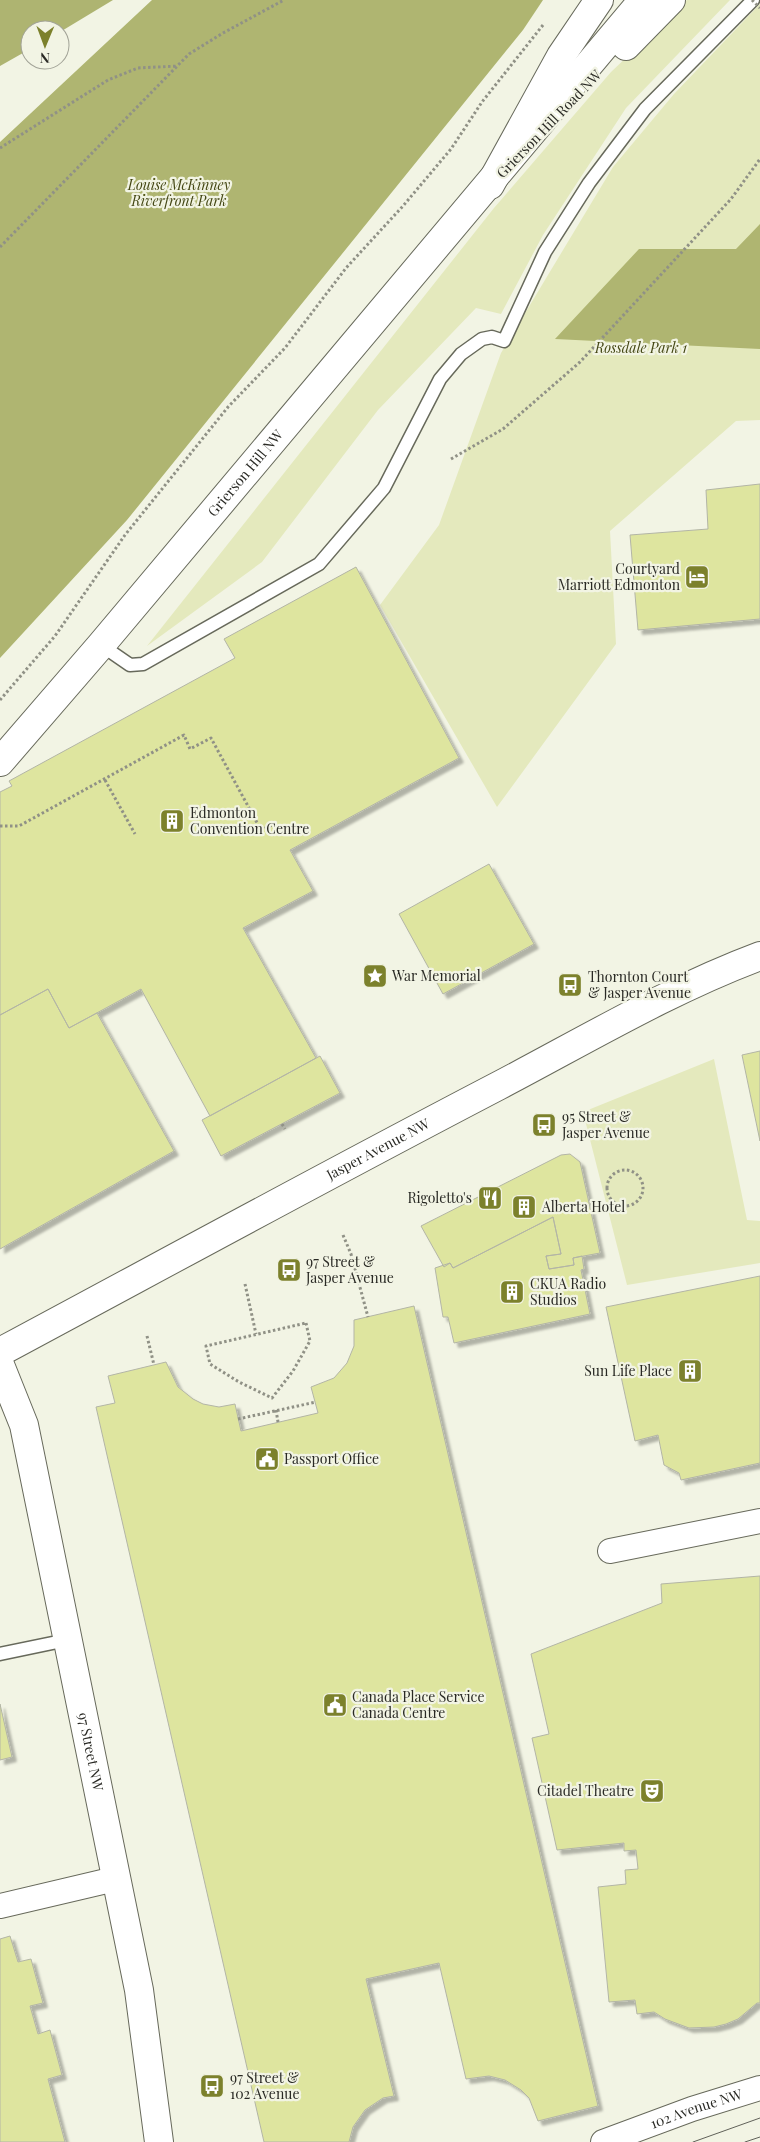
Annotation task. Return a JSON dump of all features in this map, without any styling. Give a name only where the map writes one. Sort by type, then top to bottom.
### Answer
[{"type":"main road","points":[[490,185],[561,56],[599,0]]},
{"type":"main road","name":"Grierson Hill Road NW","points":[[490,185],[643,0]]},
{"type":"main road","name":"Grierson Hill Road NW","points":[[490,185],[671,0]]},
{"type":"main road","name":"Grierson Hill NW","points":[[0,762],[490,185]]},
{"type":"main road","name":"Jasper Avenue NW","points":[[0,1352],[332,1172],[579,1042],[682,989],[760,956]]},
{"type":"main road","name":"97 Street NW","points":[[0,1365],[24,1425],[66,1640],[139,1990],[158,2142]]},
{"type":"street","points":[[610,1551],[760,1520]]},
{"type":"street","points":[[0,1906],[115,1879]]},
{"type":"street","name":"102 Avenue NW","points":[[603,2142],[760,2088]]},
{"type":"lane","points":[[101,645],[130,665],[142,664],[319,564],[384,488],[440,379],[461,354],[482,339],[492,337],[504,342],[545,252],[589,183],[645,109],[752,0]]},
{"type":"lane","points":[[0,1654],[66,1640]]},
{"type":"path","points":[[0,247],[189,54],[284,0]]},
{"type":"path","points":[[752,0],[760,8]]},
{"type":"path","points":[[0,700],[55,636],[125,535],[228,407],[285,348],[346,268],[403,206],[451,149],[482,102],[546,21]]},
{"type":"path","points":[[0,148],[108,80],[138,68],[179,66]]},
{"type":"path","points":[[450,459],[503,429],[580,362],[731,199],[760,159]]},
{"type":"path","points":[[0,826],[19,826],[184,735],[190,749],[211,738],[261,830],[272,825]]},
{"type":"path","points":[[105,780],[135,834]]},
{"type":"path","points":[[282,1124],[285,1128]]},
{"type":"path","points":[[627,1170],[636,1174],[643,1187],[640,1198],[630,1205],[614,1202],[608,1192],[609,1181],[612,1176],[627,1170]]},
{"type":"path","points":[[343,1235],[351,1254],[368,1317]]},
{"type":"path","points":[[245,1284],[256,1334]]},
{"type":"path","points":[[306,1323],[310,1342],[293,1371],[272,1398],[239,1382],[210,1364],[206,1346],[256,1334],[306,1323]]},
{"type":"path","points":[[148,1336],[154,1365]]},
{"type":"path","points":[[238,1419],[316,1402]]},
{"type":"path","points":[[276,1410],[278,1422]]},
{"type":"green space","name":"Louise McKinney Riverfront Park","points":[[152,0],[543,0],[523,30],[127,520],[0,658],[0,142]]},
{"type":"green space","points":[[687,0],[730,0],[626,108],[543,235],[501,314],[476,308],[378,410],[262,562],[147,646],[494,208],[611,72]]},
{"type":"green space","name":"Rossdale Park 1","points":[[760,4],[760,420],[736,421],[610,531],[616,644],[497,807],[380,605],[439,525],[501,353],[613,167],[674,94]]},
{"type":"green space","points":[[760,224],[760,349],[555,339],[639,249],[736,249]]},
{"type":"green space","points":[[714,1059],[747,1220],[760,1221],[760,1263],[627,1285],[583,1112]]},
{"type":"shaded area","points":[[0,0],[113,0],[70,26],[70,20],[20,20],[20,55],[0,66]]},
{"type":"building","name":"Courtyard Marriott Edmonton","points":[[760,484],[760,619],[638,630],[630,535],[708,529],[706,490]]},
{"type":"building","name":"Edmonton Convention Centre","points":[[356,567],[459,758],[290,850],[313,891],[243,928],[316,1058],[210,1116],[141,989],[69,1028],[48,989],[0,1015],[0,792],[12,786],[9,781],[235,658],[224,639]]},
{"type":"building","points":[[489,864],[534,944],[443,994],[399,914]]},
{"type":"building","points":[[48,989],[69,1028],[97,1013],[174,1151],[0,1249],[0,1015]]},
{"type":"building","points":[[760,1051],[760,1141],[742,1055]]},
{"type":"building","points":[[320,1056],[340,1093],[221,1156],[202,1120]]},
{"type":"building","name":"Alberta Hotel","points":[[570,1154],[580,1162],[600,1253],[573,1258],[574,1265],[549,1269],[546,1256],[561,1254],[553,1217],[453,1268],[450,1263],[444,1267],[421,1226],[561,1155]]},
{"type":"building","name":"CKUA Radio Studios","points":[[553,1217],[561,1254],[546,1256],[549,1269],[574,1265],[573,1258],[582,1256],[584,1269],[581,1270],[590,1314],[454,1343],[448,1317],[443,1317],[435,1268],[450,1263],[453,1268]]},
{"type":"building","name":"Sun Life Place","points":[[760,1276],[760,1463],[681,1480],[679,1473],[664,1465],[658,1435],[635,1441],[606,1307]]},
{"type":"building","name":"Canada Place Service Canada Centre","points":[[414,1306],[598,2106],[538,2121],[529,2098],[521,2090],[505,2080],[489,2076],[466,2079],[439,1963],[366,1979],[394,2096],[383,2098],[365,2110],[353,2127],[349,2142],[264,2142],[96,1407],[115,1403],[108,1376],[166,1362],[178,1387],[193,1399],[203,1404],[219,1407],[235,1404],[241,1431],[318,1413],[311,1387],[334,1378],[347,1363],[354,1346],[354,1320]]},
{"type":"building","name":"Citadel Theatre","points":[[760,1576],[760,2003],[757,2003],[738,2019],[726,2024],[714,2027],[689,2028],[665,2019],[654,2012],[637,2014],[635,2000],[609,2002],[598,1887],[626,1884],[625,1870],[638,1869],[636,1850],[624,1851],[624,1843],[557,1850],[532,1738],[549,1734],[531,1654],[662,1603],[661,1584]]},
{"type":"building","points":[[0,1704],[12,1757],[0,1760]]},
{"type":"building","points":[[10,1936],[18,1962],[31,1959],[43,2003],[30,2006],[38,2034],[50,2030],[62,2075],[48,2079],[65,2142],[0,2142],[0,1939]]},
{"type":"tram line","points":[[693,2142],[760,2118]]},
{"type":"tram line","points":[[745,2142],[760,2137]]},
{"type":"place","name":"Courtyard Marriott Edmonton","points":[[697,577]]},
{"type":"place","name":"Edmonton Convention Centre","points":[[172,821]]},
{"type":"place","name":"War Memorial","points":[[375,976]]},
{"type":"place","name":"Thornton Court & Jasper Avenue","points":[[570,985]]},
{"type":"place","name":"95 Street & Jasper Avenue","points":[[544,1125]]},
{"type":"place","name":"Rigoletto's","points":[[490,1198]]},
{"type":"place","name":"Alberta Hotel","points":[[524,1207]]},
{"type":"place","name":"97 Street & Jasper Avenue","points":[[289,1270]]},
{"type":"place","name":"CKUA Radio Studios","points":[[512,1292]]},
{"type":"place","name":"Sun Life Place","points":[[690,1371]]},
{"type":"place","name":"Passport Office","points":[[267,1459]]},
{"type":"place","name":"Canada Place Service Canada Centre","points":[[335,1705]]},
{"type":"place","name":"Citadel Theatre","points":[[652,1791]]},
{"type":"place","name":"97 Street & 102 Avenue","points":[[212,2086]]}]
